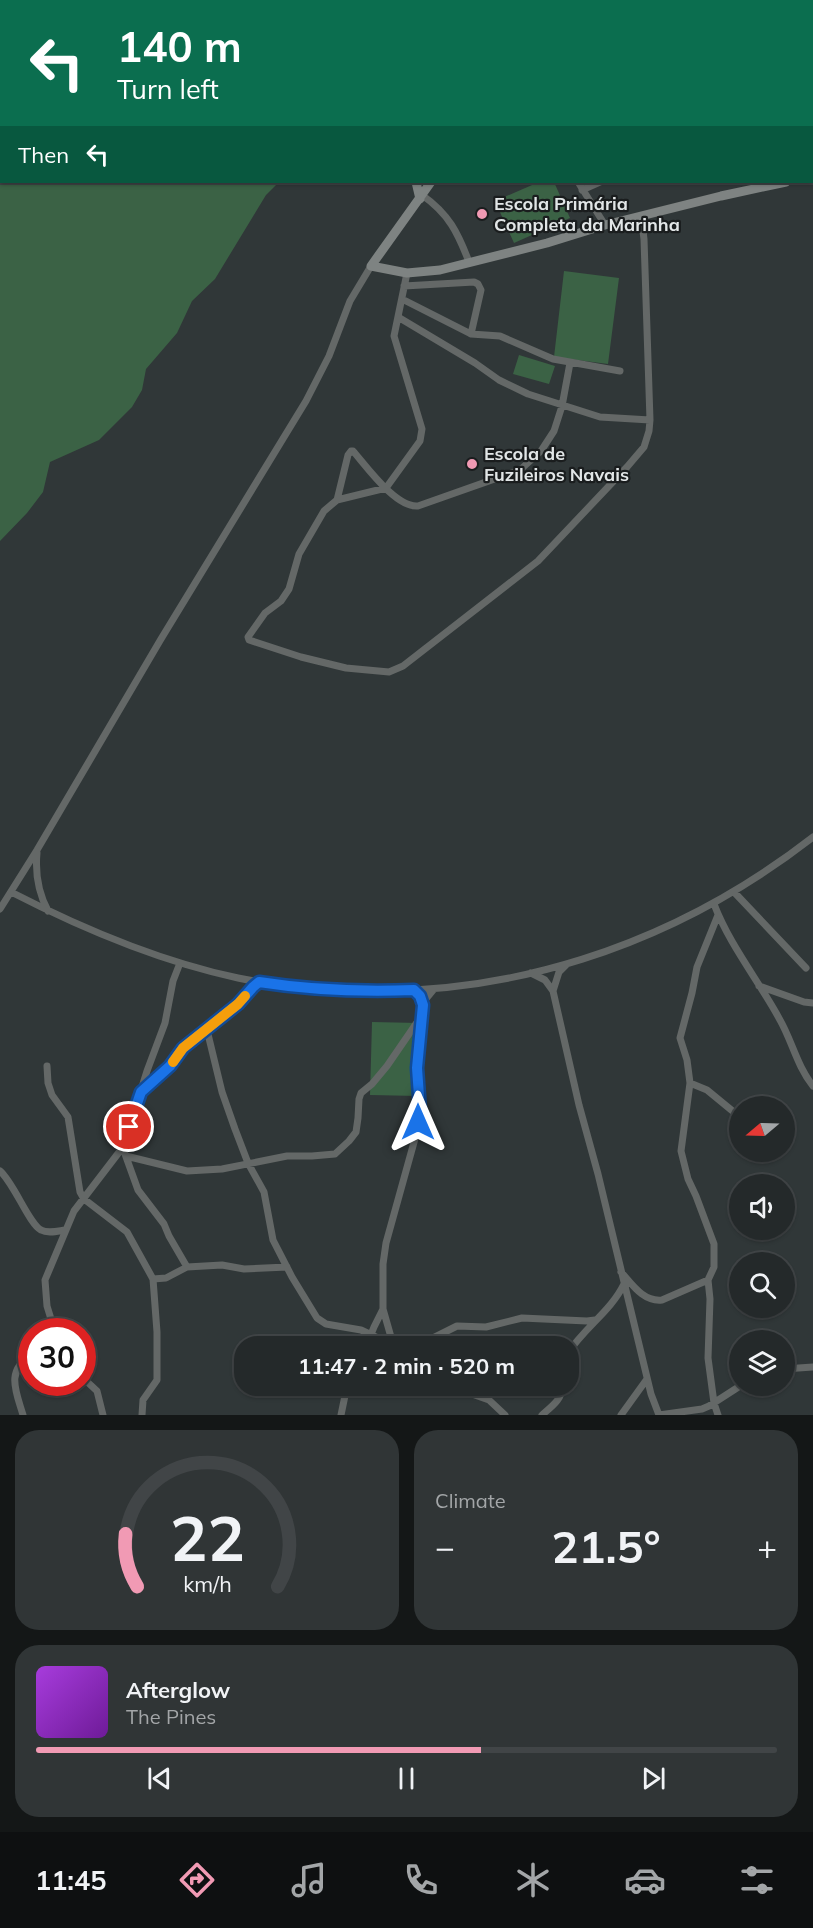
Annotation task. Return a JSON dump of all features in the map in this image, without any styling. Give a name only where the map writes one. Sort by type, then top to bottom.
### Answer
[{"type":"street","points":[[416,183],[421,197]]},
{"type":"street","points":[[0,909],[38,850],[161,639],[306,401],[329,356],[350,301],[371,266],[430,183]]},
{"type":"street","points":[[578,183],[604,225]]},
{"type":"street","points":[[582,190],[598,183]]},
{"type":"street","points":[[371,266],[407,273],[441,270],[547,243],[604,225],[782,183]]},
{"type":"street","points":[[421,197],[430,200],[454,225],[469,262]]},
{"type":"street","points":[[407,273],[394,336],[422,435],[386,488],[337,500],[324,511],[299,554],[290,589],[281,601],[265,613],[248,637],[249,640],[312,660],[346,668],[389,672],[403,666],[538,561],[644,447],[650,420],[644,239],[641,216]]},
{"type":"street","points":[[404,286],[474,282],[478,284],[481,290],[471,334]]},
{"type":"street","points":[[402,299],[471,334],[500,336],[553,359],[620,371]]},
{"type":"street","points":[[398,317],[499,380],[528,394],[600,417],[650,420]]},
{"type":"street","points":[[337,500],[351,451],[386,488],[412,507],[520,470],[542,451],[554,432],[562,406],[570,363]]},
{"type":"street","points":[[11,892],[127,946],[240,979],[280,985],[367,992],[434,989],[531,973],[566,965],[624,946],[714,904],[786,858],[813,837]]},
{"type":"street","points":[[38,850],[36,868],[40,895],[48,911]]},
{"type":"street","points":[[734,892],[806,968]]},
{"type":"street","points":[[714,904],[718,915],[782,1023],[800,1064],[813,1086]]},
{"type":"street","points":[[718,915],[697,967],[680,1033],[690,1083],[681,1151],[688,1179],[714,1244],[714,1267],[708,1280],[710,1299],[708,1358],[714,1403],[718,1415]]},
{"type":"street","points":[[51,1318],[47,1306],[45,1280],[74,1211],[123,1148],[165,1023],[173,981],[180,963]]},
{"type":"street","points":[[553,991],[559,972],[566,965]]},
{"type":"street","points":[[531,973],[545,980],[553,991],[620,1271],[659,1415],[702,1409],[729,1392]]},
{"type":"street","points":[[141,1092],[170,1066],[183,1048],[238,1004],[259,982]]},
{"type":"street","points":[[759,986],[813,1003]]},
{"type":"street","points":[[392,1336],[383,1309],[382,1285],[386,1243],[416,1135],[420,1110],[417,1068],[420,1018],[423,1005],[434,989]]},
{"type":"street","points":[[414,990],[420,996],[423,1005]]},
{"type":"street","points":[[804,1002],[813,1010]]},
{"type":"street","points":[[126,1156],[187,1171],[222,1169],[287,1156],[335,1154],[356,1132],[361,1093],[387,1066],[420,1018]]},
{"type":"street","points":[[207,1030],[222,1092],[248,1163],[264,1192],[273,1240],[317,1318],[326,1324],[361,1330],[371,1336],[383,1309]]},
{"type":"street","points":[[47,1066],[48,1083],[52,1095],[68,1117],[78,1183],[84,1199],[127,1232],[153,1279],[157,1332],[157,1380],[143,1400],[142,1415]]},
{"type":"street","points":[[690,1083],[706,1090],[729,1108]]},
{"type":"street","points":[[123,1148],[138,1190],[164,1224],[187,1267]]},
{"type":"street","points":[[0,1172],[15,1191],[32,1222],[41,1230],[53,1232],[65,1230]]},
{"type":"street","points":[[153,1279],[166,1278],[187,1267],[222,1265],[243,1269],[287,1267]]},
{"type":"street","points":[[620,1271],[639,1292],[656,1301],[708,1280]]},
{"type":"street","points":[[579,1340],[616,1299],[624,1284]]},
{"type":"street","points":[[437,1336],[457,1326],[486,1327],[522,1318],[595,1320]]},
{"type":"street","points":[[18,1367],[15,1371],[14,1387],[23,1415]]},
{"type":"street","points":[[795,1368],[813,1367]]},
{"type":"street","points":[[621,1415],[648,1379]]},
{"type":"street","points":[[96,1390],[103,1415]]},
{"type":"street","points":[[340,1415],[344,1396]]},
{"type":"street","points":[[478,1396],[489,1400],[505,1415]]},
{"type":"street","points":[[542,1415],[560,1396]]},
{"type":"green space","points":[[0,183],[278,183],[266,195],[215,279],[192,301],[177,333],[146,369],[142,390],[132,407],[99,440],[50,462],[43,492],[27,513],[0,541]]},
{"type":"green space","points":[[537,183],[554,183],[570,218],[514,243],[495,201]]},
{"type":"green space","points":[[564,271],[619,278],[608,364],[554,357]]},
{"type":"green space","points":[[519,355],[555,366],[549,384],[513,374]]},
{"type":"green space","points":[[372,1022],[419,1023],[418,1096],[370,1095]]},
{"type":"slow traffic","points":[[173,1062],[183,1048],[245,996]]},
{"type":"place","name":"Escola Primária Completa da Marinha","points":[[482,214]]},
{"type":"place","name":"Escola de Fuzileiros Navais","points":[[472,464]]},
{"type":"route","points":[[129,1127],[141,1092],[170,1066],[183,1048],[238,1004],[259,982],[367,992],[414,990],[420,996],[423,1005],[417,1068],[420,1110],[418,1122]]}]
